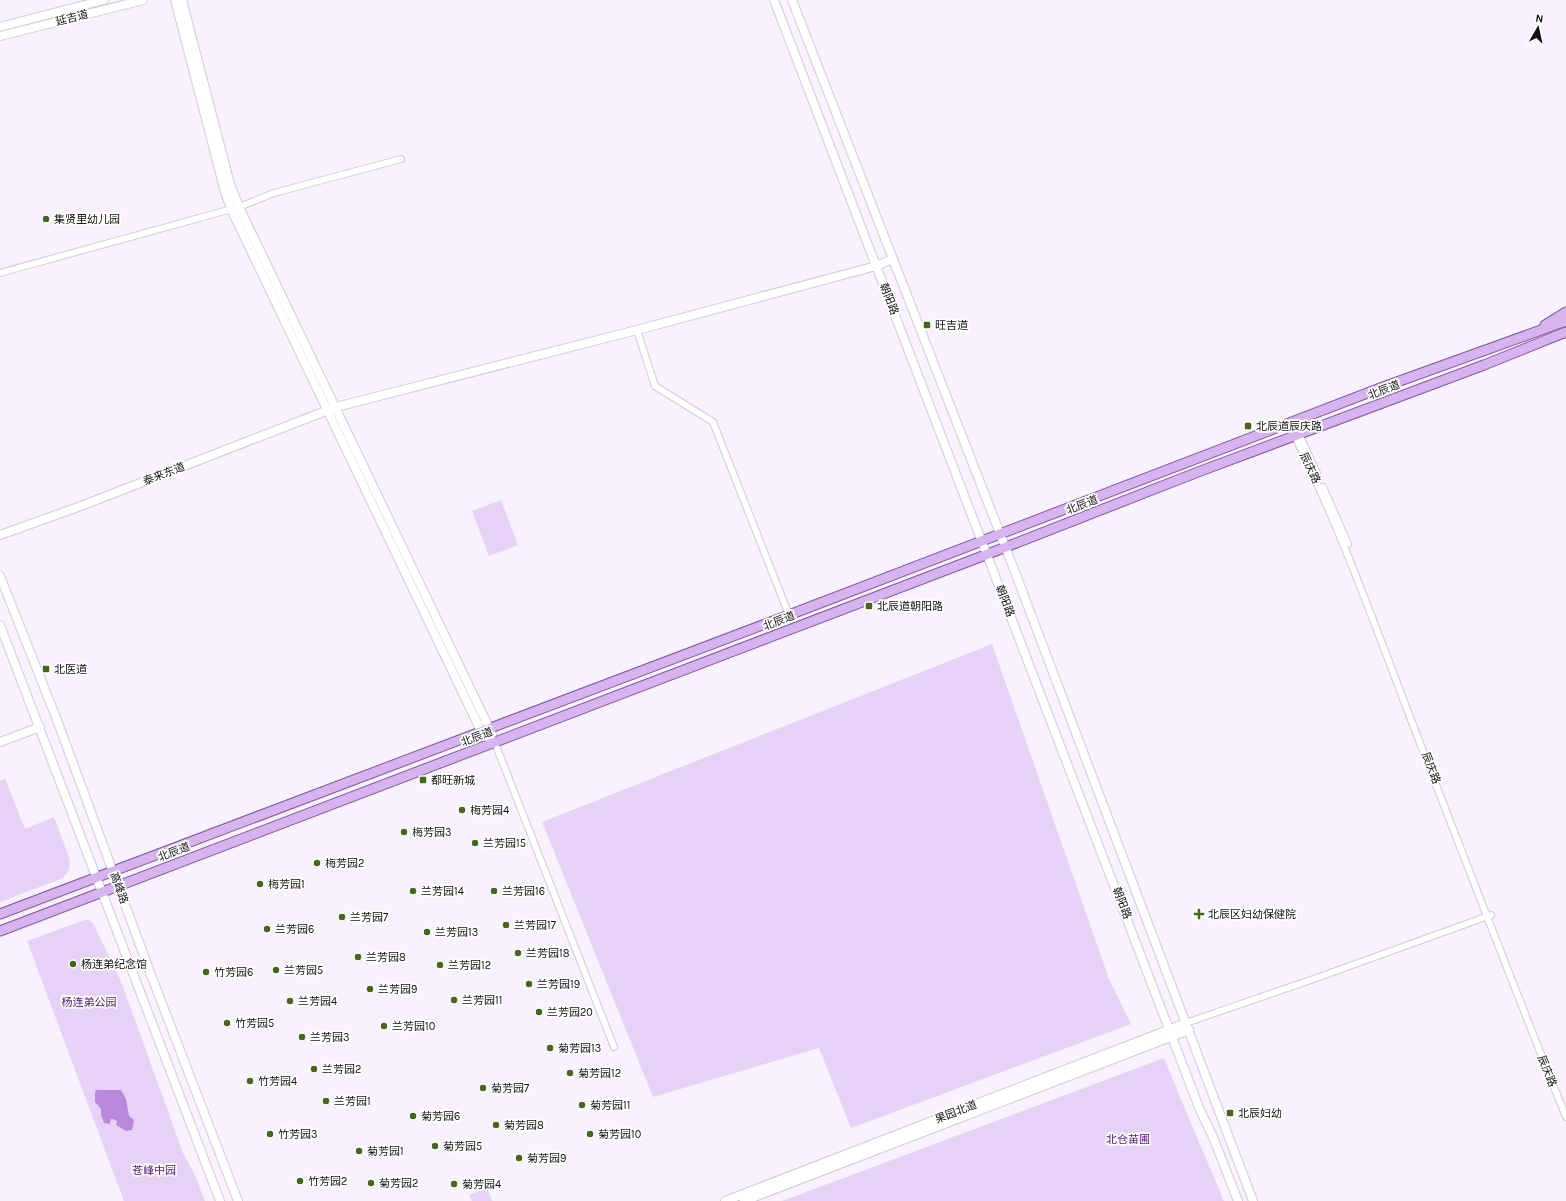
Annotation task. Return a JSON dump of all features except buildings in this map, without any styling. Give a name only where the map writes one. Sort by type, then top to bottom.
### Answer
[{"type":"main road","name":"延吉道","points":[[0,27],[104,0]]},
{"type":"main road","name":"延吉道","points":[[0,36],[143,0]]},
{"type":"main road","points":[[175,0],[225,192],[235,208],[485,729],[495,743]]},
{"type":"main road","points":[[178,0],[179,17]]},
{"type":"main road","points":[[182,0],[235,208]]},
{"type":"main road","name":"朝阳路","points":[[774,0],[988,554],[1200,1110],[1213,1137],[1238,1201]]},
{"type":"main road","name":"朝阳路","points":[[792,0],[1000,533],[1253,1201]]},
{"type":"main road","name":"泰来东道","points":[[0,535],[81,506],[332,409],[637,330],[876,266],[893,259]]},
{"type":"main road","points":[[1534,332],[1566,312]]},
{"type":"main road","name":"北辰道","points":[[0,914],[112,870],[240,823],[1291,422],[1566,321]]},
{"type":"main road","name":"北辰道","points":[[0,931],[1298,436],[1566,332]]},
{"type":"main road","points":[[1538,343],[1566,338]]},
{"type":"main road","name":"高峰路","points":[[0,576],[57,720],[151,975],[238,1201]]},
{"type":"main road","name":"高峰路","points":[[0,625],[220,1201]]},
{"type":"main road","points":[[0,742],[40,727]]},
{"type":"main road","name":"果园北道","points":[[726,1201],[1170,1029],[1187,1026]]},
{"type":"main road","name":"果园北道","points":[[744,1201],[1173,1037],[1187,1026]]},
{"type":"street","points":[[0,273],[235,208],[274,193],[401,159]]},
{"type":"street","points":[[637,330],[655,386],[713,422],[789,614]]},
{"type":"street","name":"辰庆路","points":[[1291,422],[1334,522],[1566,1107]]},
{"type":"street","points":[[495,743],[614,1047]]},
{"type":"street","points":[[1187,1026],[1489,915]]},
{"type":"street","name":"辰庆路","points":[[1489,915],[1566,1117]]},
{"type":"green space","points":[[501,500],[518,545],[489,556],[472,511]]},
{"type":"green space","points":[[992,644],[1109,979],[1131,1024],[851,1128],[819,1048],[653,1097],[542,822]]},
{"type":"green space","points":[[5,779],[25,829],[54,817],[70,860],[69,870],[63,878],[0,902],[0,781]]},
{"type":"green space","name":"杨连弟公园","points":[[85,920],[89,920],[93,923],[122,984],[183,1153],[194,1173],[205,1201],[124,1201],[27,941]]},
{"type":"green space","name":"北仓苗圃","points":[[1164,1058],[1224,1201],[782,1201]]},
{"type":"green space","points":[[487,1188],[492,1201],[472,1201],[469,1195]]},
{"type":"shaded area","points":[[97,1090],[121,1090],[126,1099],[129,1116],[134,1120],[132,1130],[126,1131],[116,1125],[117,1121],[113,1119],[111,1119],[110,1124],[104,1123],[101,1115],[101,1109],[95,1102],[95,1092]]},
{"type":"place","name":"集贤里幼儿园","points":[[46,219]]},
{"type":"place","name":"旺吉道","points":[[927,325]]},
{"type":"place","name":"北辰道辰庆路","points":[[1248,426]]},
{"type":"place","name":"北辰道朝阳路","points":[[869,606]]},
{"type":"place","name":"北医道","points":[[46,669]]},
{"type":"place","name":"都旺新城","points":[[423,780]]},
{"type":"place","name":"梅芳园4","points":[[462,810]]},
{"type":"place","name":"梅芳园3","points":[[404,832]]},
{"type":"place","name":"兰芳园15","points":[[475,843]]},
{"type":"place","name":"梅芳园2","points":[[317,863]]},
{"type":"place","name":"梅芳园1","points":[[260,884]]},
{"type":"place","name":"兰芳园14","points":[[413,891]]},
{"type":"place","name":"兰芳园16","points":[[494,891]]},
{"type":"place","name":"北辰区妇幼保健院","points":[[1199,914]]},
{"type":"place","name":"兰芳园7","points":[[342,917]]},
{"type":"place","name":"兰芳园17","points":[[506,925]]},
{"type":"place","name":"兰芳园6","points":[[267,929]]},
{"type":"place","name":"兰芳园13","points":[[427,932]]},
{"type":"place","name":"兰芳园18","points":[[518,953]]},
{"type":"place","name":"兰芳园8","points":[[358,957]]},
{"type":"place","name":"杨连弟纪念馆","points":[[73,964]]},
{"type":"place","name":"兰芳园12","points":[[440,965]]},
{"type":"place","name":"兰芳园5","points":[[276,970]]},
{"type":"place","name":"竹芳园6","points":[[206,972]]},
{"type":"place","name":"兰芳园19","points":[[529,984]]},
{"type":"place","name":"兰芳园9","points":[[370,989]]},
{"type":"place","name":"兰芳园11","points":[[454,1000]]},
{"type":"place","name":"兰芳园4","points":[[290,1001]]},
{"type":"place","name":"兰芳园20","points":[[539,1012]]},
{"type":"place","name":"竹芳园5","points":[[227,1023]]},
{"type":"place","name":"兰芳园10","points":[[384,1026]]},
{"type":"place","name":"兰芳园3","points":[[302,1037]]},
{"type":"place","name":"菊芳园13","points":[[550,1048]]},
{"type":"place","name":"兰芳园2","points":[[314,1069]]},
{"type":"place","name":"菊芳园12","points":[[570,1073]]},
{"type":"place","name":"竹芳园4","points":[[250,1081]]},
{"type":"place","name":"菊芳园7","points":[[483,1088]]},
{"type":"place","name":"兰芳园1","points":[[326,1101]]},
{"type":"place","name":"菊芳园11","points":[[582,1105]]},
{"type":"place","name":"北辰妇幼","points":[[1230,1113]]},
{"type":"place","name":"菊芳园6","points":[[413,1116]]},
{"type":"place","name":"菊芳园8","points":[[496,1125]]},
{"type":"place","name":"竹芳园3","points":[[270,1134]]},
{"type":"place","name":"菊芳园10","points":[[590,1134]]},
{"type":"place","name":"菊芳园5","points":[[435,1146]]},
{"type":"place","name":"菊芳园1","points":[[359,1151]]},
{"type":"place","name":"菊芳园9","points":[[519,1158]]},
{"type":"place","name":"竹芳园2","points":[[300,1181]]},
{"type":"place","name":"菊芳园2","points":[[371,1183]]},
{"type":"place","name":"菊芳园4","points":[[454,1184]]},
{"type":"park label","name":"苍峰中园","points":[[154,1170]]}]
